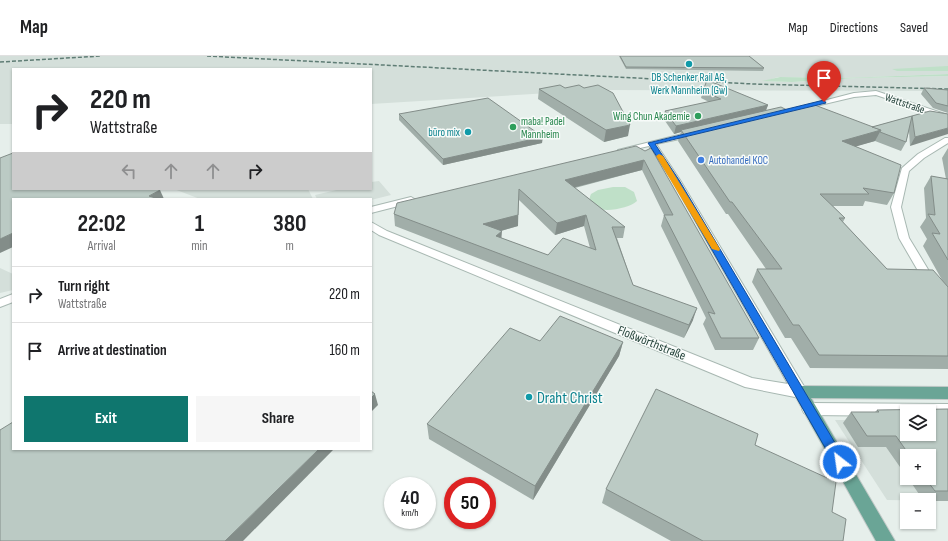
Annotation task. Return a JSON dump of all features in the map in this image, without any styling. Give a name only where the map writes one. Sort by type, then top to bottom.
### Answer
[{"type":"main road","name":"Floßwörthstraße","points":[[800,392],[948,393]]},
{"type":"main road","points":[[800,392],[886,541]]},
{"type":"street","name":"Wattstraße","points":[[794,109],[854,94],[876,93],[948,117]]},
{"type":"street","points":[[614,152],[705,130]]},
{"type":"street","points":[[948,140],[921,156],[905,170],[896,207],[904,238],[928,278],[948,302]]},
{"type":"street","points":[[651,143],[676,180],[800,392]]},
{"type":"street","points":[[372,210],[417,198]]},
{"type":"street","name":"Floßwörthstraße","points":[[372,226],[384,233],[750,383],[800,392]]},
{"type":"street","points":[[0,303],[12,298]]},
{"type":"street","points":[[809,409],[948,410]]},
{"type":"shaded area","points":[[0,56],[948,56],[948,74],[844,78],[778,77],[766,81],[792,82],[857,78],[948,76],[948,91],[599,90],[372,104],[372,68],[12,68],[12,124],[0,124]]},
{"type":"shaded area","points":[[379,181],[391,195],[372,200],[372,198],[316,198],[315,195],[337,190],[372,190],[372,182]]},
{"type":"shaded area","points":[[177,190],[308,190],[312,198],[197,198]]},
{"type":"shaded area","points":[[0,268],[12,274],[12,290],[0,293]]},
{"type":"shaded area","points":[[835,420],[900,420],[900,441],[936,441],[936,420],[948,420],[948,501],[936,501],[936,493],[900,493],[900,500],[887,500]]},
{"type":"green space","points":[[948,66],[948,71],[897,71],[892,69]]},
{"type":"green space","points":[[948,74],[948,76],[857,78],[792,82],[762,81],[780,77],[844,78]]},
{"type":"green space","points":[[613,187],[625,187],[634,192],[637,201],[632,205],[615,209],[606,210],[593,206],[590,201],[591,194],[598,190]]},
{"type":"building","name":"DB Schenker Rail AG, Werk Mannheim (Gw)","points":[[620,56],[749,56],[764,68],[626,67]]},
{"type":"building","points":[[707,80],[768,105],[676,126],[665,111],[721,99],[703,91]]},
{"type":"building","points":[[560,85],[565,88],[579,85],[584,88],[598,85],[613,93],[630,125],[606,130],[539,89]]},
{"type":"building","points":[[924,88],[948,90],[948,106],[936,103]]},
{"type":"building","name":"büro mix","points":[[488,98],[543,137],[443,159],[399,114]]},
{"type":"building","points":[[812,104],[881,130],[842,141],[901,165],[894,193],[863,188],[869,194],[820,194],[845,218],[839,218],[887,269],[933,270],[948,287],[948,356],[819,355],[799,325],[793,325],[757,269],[782,269],[732,202],[730,202],[681,130],[781,107],[787,110]]},
{"type":"building","points":[[930,111],[948,114],[948,128],[915,137],[912,116],[906,142],[880,132],[881,130],[872,127]]},
{"type":"building","points":[[636,146],[645,151],[651,148],[759,338],[721,338],[708,312],[715,314],[664,215],[673,215],[644,160],[565,180],[625,227],[612,227],[633,285],[697,308],[689,325],[394,214],[397,203]],"holes":[[[519,189],[557,223],[586,215],[596,250],[563,238],[548,255],[496,236],[502,231],[483,224],[518,215]]]},
{"type":"building","points":[[12,153],[12,190],[160,190],[149,196],[156,198],[12,198],[12,233],[0,239],[0,158]]},
{"type":"building","points":[[931,176],[948,179],[948,260],[932,233],[940,234],[928,214],[935,215]]},
{"type":"building","name":"Draht Christ","points":[[560,316],[623,342],[535,486],[427,424],[510,328],[540,341]]},
{"type":"building","points":[[656,389],[758,434],[755,445],[836,482],[832,512],[846,519],[843,541],[703,541],[606,489]]},
{"type":"building","points":[[936,409],[948,409],[948,491],[935,491],[930,485],[936,485],[936,449],[905,449],[896,436],[867,436],[851,412],[879,412],[877,410],[900,410],[900,441],[936,441]]},
{"type":"building","points":[[12,423],[12,450],[318,450],[225,541],[0,541],[0,430]]},
{"type":"railway","points":[[0,62],[101,56]]},
{"type":"railway","points":[[207,56],[753,84],[948,89]]},
{"type":"slow traffic","points":[[659,156],[676,180],[716,249]]},
{"type":"place","name":"DB Schenker Rail AG, Werk Mannheim (Gw)","points":[[689,64]]},
{"type":"place","name":"Wing Chun Akademie","points":[[698,116]]},
{"type":"place","name":"maba! Padel Mannheim","points":[[513,127]]},
{"type":"place","name":"büro mix","points":[[468,132]]},
{"type":"place","name":"Autohandel KOC","points":[[701,160]]},
{"type":"place","name":"Draht Christ","points":[[529,397]]},
{"type":"route","points":[[824,102],[651,143],[676,180],[840,462]]}]
